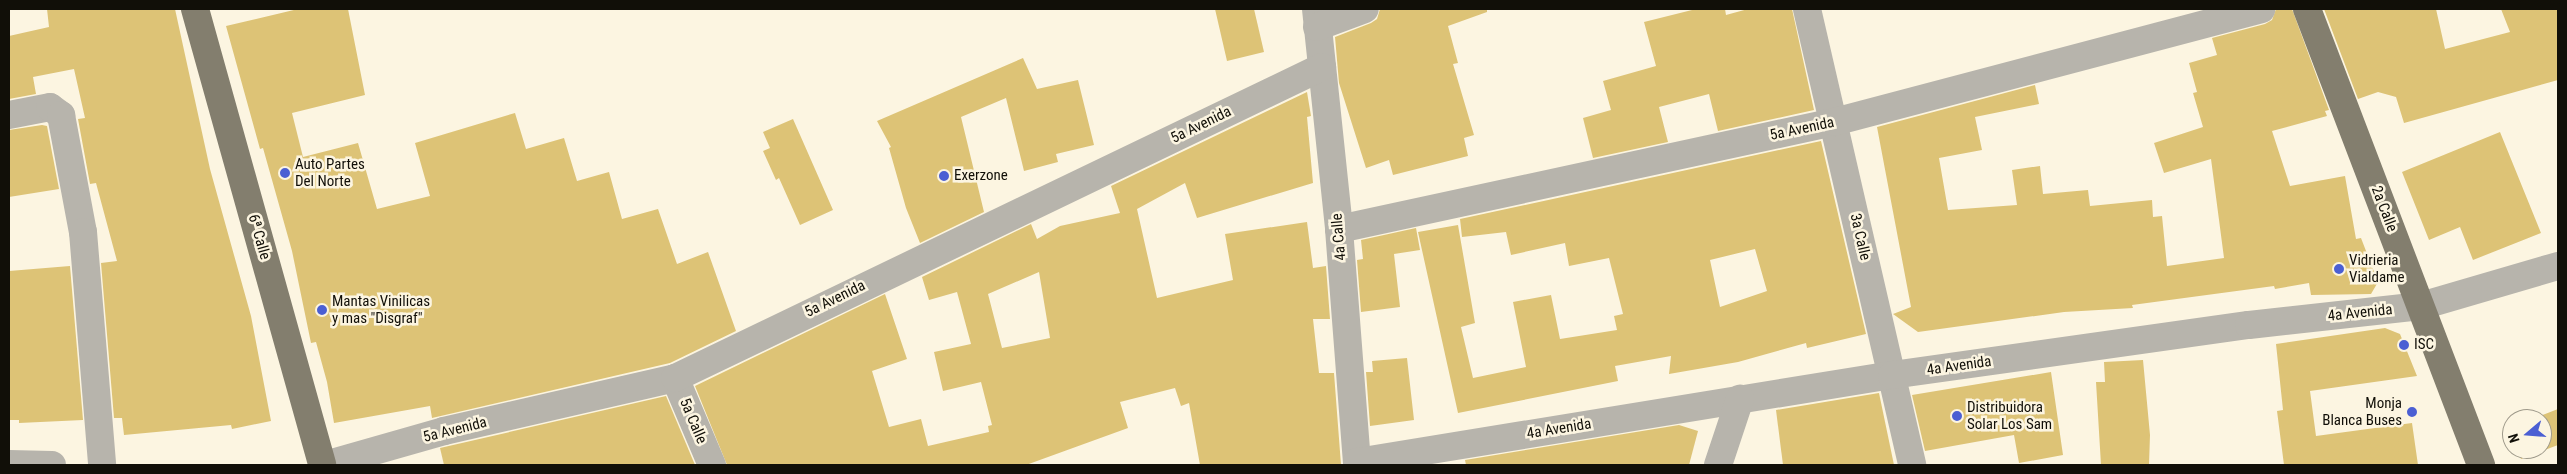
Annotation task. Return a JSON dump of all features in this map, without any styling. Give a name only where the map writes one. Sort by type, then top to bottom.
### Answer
[{"type":"main road","name":"6ª Calle","points":[[195,9],[324,465]]},
{"type":"main road","name":"2a Calle","points":[[2307,9],[2480,465]]},
{"type":"street","points":[[1317,18],[1366,9]]},
{"type":"street","name":"3a Calle","points":[[1806,9],[1834,122],[1912,465]]},
{"type":"street","name":"5a Avenida","points":[[1339,229],[1834,122],[2261,9]]},
{"type":"street","name":"4a Calle","points":[[1317,18],[1339,229],[1357,464]]},
{"type":"street","name":"5a Avenida","points":[[324,465],[444,431],[675,378],[1322,67]]},
{"type":"street","points":[[9,114],[50,106],[61,115],[83,232],[102,465]]},
{"type":"street","name":"4a Avenida","points":[[1357,464],[1892,375],[2249,325],[2421,306],[2558,266]]},
{"type":"street","name":"5a Calle","points":[[675,378],[712,465]]},
{"type":"street","points":[[1718,465],[1740,399]]},
{"type":"street","points":[[9,464],[52,465]]},
{"type":"building","points":[[47,9],[175,9],[210,169],[251,316],[271,421],[232,429],[231,425],[124,435],[122,418],[114,418],[101,263],[117,261],[96,183],[90,184],[78,119],[85,118],[74,69],[33,77],[36,94],[9,99],[9,36],[49,27]]},
{"type":"building","points":[[298,9],[348,9],[365,95],[292,113],[303,157],[358,143],[377,209],[430,196],[415,143],[515,113],[526,149],[564,138],[577,181],[609,172],[622,219],[658,209],[677,264],[708,252],[736,331],[670,363],[432,418],[430,406],[334,423],[327,382],[316,342],[311,343],[292,251],[263,148],[260,149],[226,26]]},
{"type":"building","points":[[1215,9],[1254,9],[1264,52],[1227,61]]},
{"type":"building","points":[[1380,9],[1487,9],[1487,12],[1448,26],[1458,63],[1453,64],[1474,135],[1464,138],[1468,156],[1393,175],[1389,160],[1366,168],[1339,83],[1335,37],[1371,23],[1377,19]]},
{"type":"building","points":[[1696,9],[1725,9],[1726,15],[1748,9],[1792,9],[1814,110],[1718,131],[1709,94],[1659,107],[1668,142],[1593,158],[1583,118],[1611,110],[1603,81],[1656,66],[1644,22]]},
{"type":"building","points":[[2276,9],[2292,9],[2329,110],[2325,111],[2327,116],[2272,131],[2290,186],[2345,176],[2356,239],[2361,238],[2378,282],[2371,294],[2311,295],[2309,283],[2275,289],[2274,286],[2132,305],[2133,308],[2064,312],[1918,332],[1893,314],[1911,307],[1877,127],[2035,85],[2039,104],[1975,117],[1982,150],[1939,158],[1948,210],[2017,205],[2012,170],[2040,166],[2043,194],[2088,190],[2090,206],[2152,200],[2153,217],[2162,216],[2167,266],[2224,258],[2211,159],[2164,173],[2154,143],[2203,127],[2193,93],[2197,92],[2189,63],[2217,55],[2212,38],[2265,24],[2272,20]]},
{"type":"building","points":[[2324,9],[2436,9],[2445,49],[2510,32],[2501,9],[2558,9],[2558,80],[2404,123],[2396,97],[2378,92],[2358,99]]},
{"type":"building","points":[[1023,58],[1037,89],[1078,80],[1094,145],[1056,154],[1058,162],[1024,171],[1006,98],[961,117],[984,212],[920,243],[906,208],[889,148],[891,147],[877,121]]},
{"type":"building","points":[[1307,92],[1311,116],[1307,117],[1313,183],[1197,218],[1185,183],[1137,209],[1157,298],[1233,280],[1225,234],[1307,222],[1313,268],[1326,266],[1330,319],[1313,319],[1319,373],[1334,373],[1341,465],[1200,465],[1189,403],[1181,406],[1175,388],[1120,402],[1128,428],[1026,465],[727,465],[695,386],[885,294],[907,359],[872,371],[889,427],[921,419],[928,446],[989,432],[988,426],[992,425],[981,382],[943,391],[934,352],[971,344],[957,292],[929,300],[922,277],[1031,224],[1037,239],[1060,226],[1120,213],[1111,186]],"holes":[[[1039,272],[1050,338],[1002,348],[988,294]]]},
{"type":"building","points":[[793,119],[833,210],[800,225],[779,178],[776,180],[763,151],[770,148],[763,132]]},
{"type":"building","points":[[42,125],[47,126],[59,189],[9,197],[9,130]]},
{"type":"building","points":[[2500,132],[2541,233],[2473,260],[2460,227],[2429,240],[2402,172]]},
{"type":"building","points":[[1821,141],[1866,334],[1807,348],[1806,343],[1738,362],[1669,374],[1671,356],[1615,366],[1618,381],[1458,413],[1418,232],[1458,225],[1475,323],[1461,327],[1473,378],[1526,367],[1513,302],[1551,295],[1560,339],[1617,330],[1614,316],[1623,314],[1609,258],[1569,266],[1565,243],[1511,255],[1506,232],[1462,237],[1460,219]],"holes":[[[1755,249],[1767,291],[1720,307],[1710,260]]]},
{"type":"building","points":[[1416,228],[1420,250],[1394,254],[1400,307],[1361,312],[1357,260],[1363,259],[1361,240]]},
{"type":"building","points":[[70,266],[83,420],[19,423],[19,420],[9,420],[9,271]]},
{"type":"building","points":[[2385,328],[2400,334],[2417,376],[2310,391],[2316,436],[2412,423],[2418,465],[2284,465],[2277,411],[2283,410],[2276,344]]},
{"type":"building","points":[[1407,358],[1414,420],[1370,426],[1366,372],[1373,372],[1372,361]]},
{"type":"building","points":[[2143,360],[2150,435],[2149,465],[2101,465],[2096,382],[2105,382],[2104,362]]},
{"type":"building","points":[[2051,372],[2063,455],[2019,463],[2014,435],[1925,451],[1912,395]]},
{"type":"building","points":[[1879,393],[1894,465],[1783,465],[1776,410]]},
{"type":"building","points":[[666,396],[695,465],[444,465],[440,448]]},
{"type":"building","points":[[2558,409],[2558,445],[2552,447],[2552,411]]},
{"type":"building","points":[[1679,425],[1698,431],[1689,465],[1466,465],[1465,460]]},
{"type":"place","name":"Auto Partes Del Norte","points":[[285,173]]},
{"type":"place","name":"Exerzone","points":[[944,176]]},
{"type":"place","name":"Vidrieria Vialdame","points":[[2339,269]]},
{"type":"place","name":"Mantas Vinilicas y mas \"Disgraf\"","points":[[322,310]]},
{"type":"place","name":"ISC","points":[[2404,345]]},
{"type":"place","name":"Monja Blanca Buses","points":[[2412,412]]},
{"type":"place","name":"Distribuidora Solar Los Sam","points":[[1957,416]]}]
